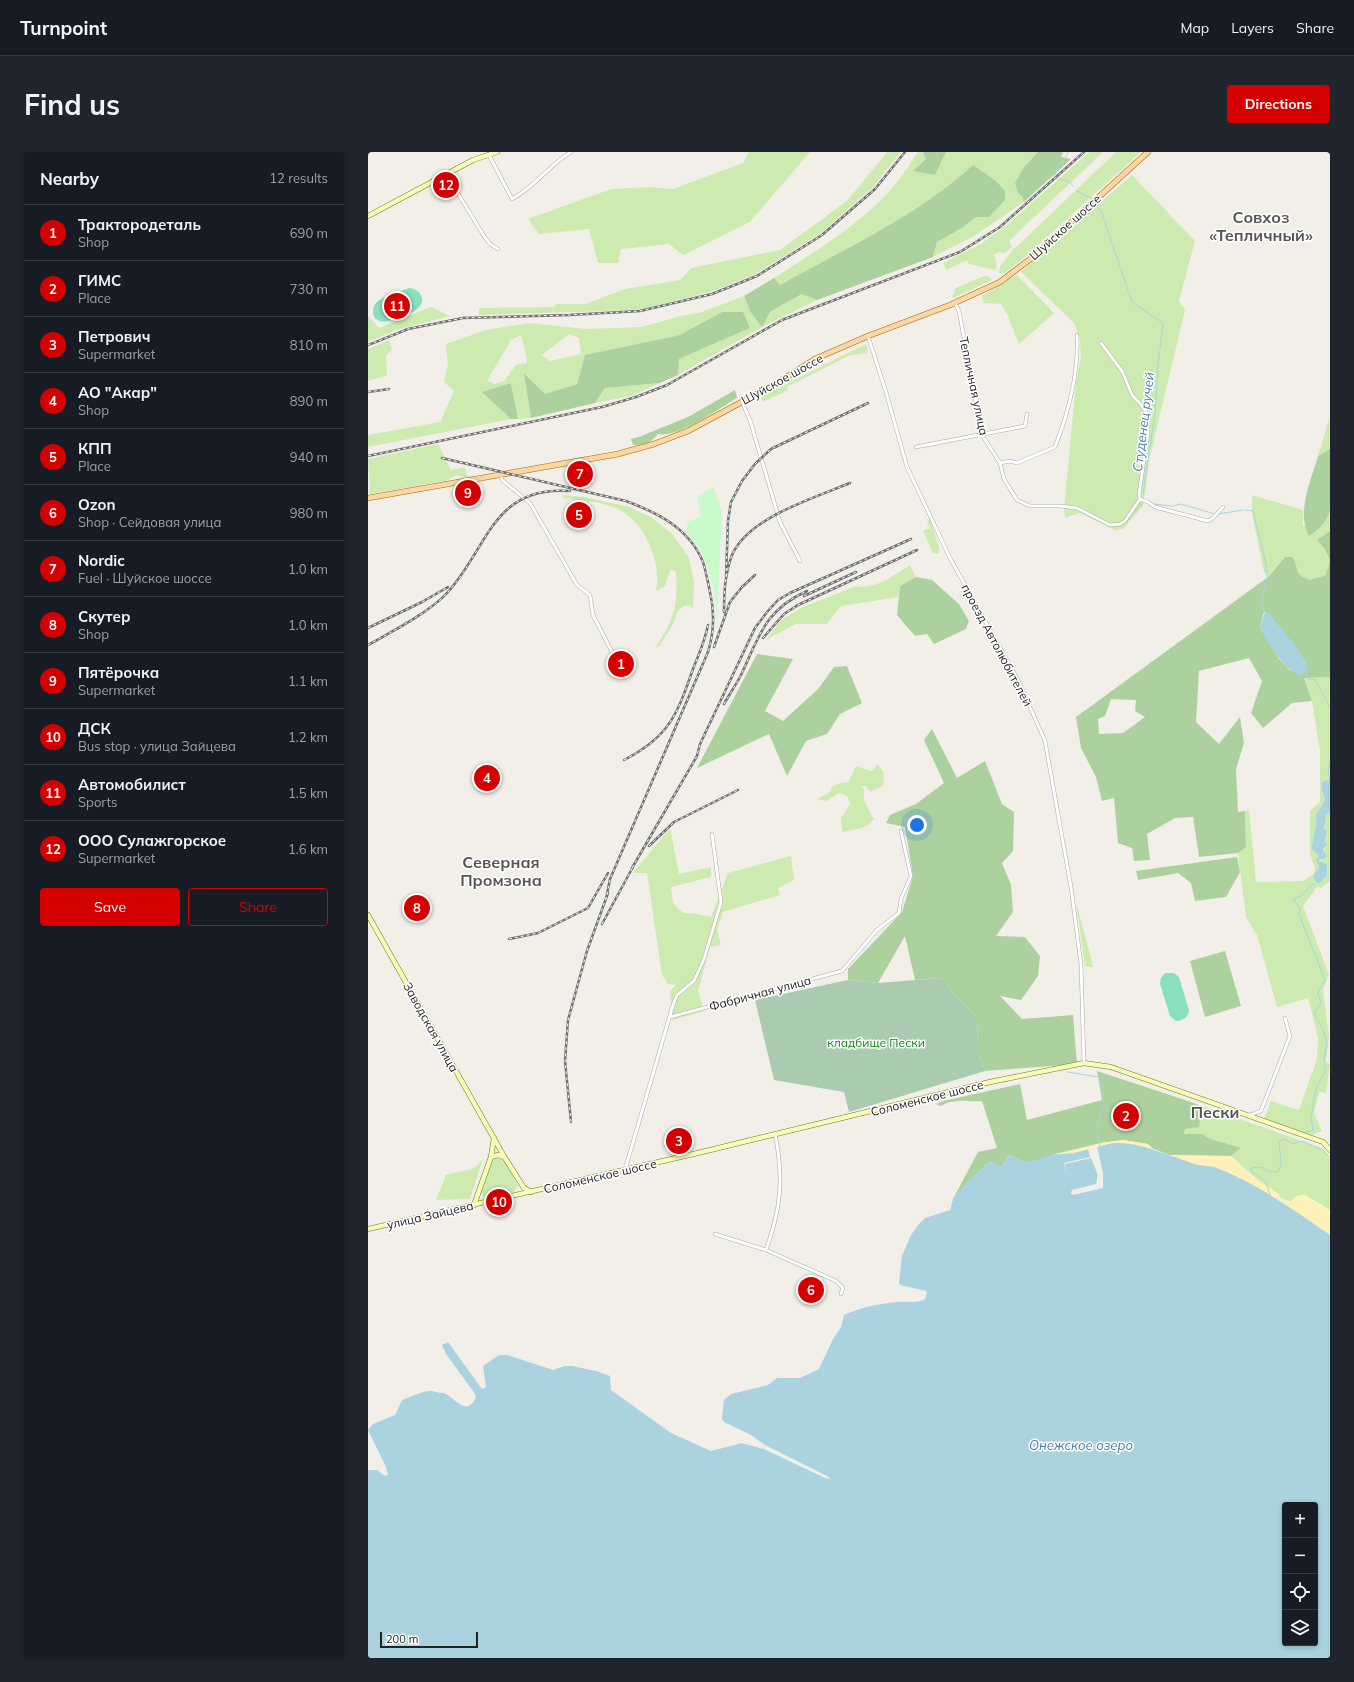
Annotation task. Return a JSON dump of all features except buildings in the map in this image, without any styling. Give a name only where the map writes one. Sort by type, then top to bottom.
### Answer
[{"type":"main road","points":[[368,216],[473,160],[497,152]]},
{"type":"main road","name":"Шуйское шоссе","points":[[368,498],[501,476],[618,454],[654,444],[693,428],[742,402],[815,359],[868,336],[990,288],[1016,271],[1148,152]]},
{"type":"main road","name":"Заводская улица","points":[[368,915],[521,1184]]},
{"type":"main road","name":"Соломенское шоссе","points":[[515,1195],[990,1082],[1084,1063],[1111,1067],[1250,1116],[1323,1142],[1330,1150]]},
{"type":"main road","points":[[474,1205],[491,1157],[494,1138]]},
{"type":"main road","points":[[491,1157],[500,1155],[506,1158]]},
{"type":"main road","points":[[521,1184],[524,1188],[531,1192]]},
{"type":"main road","points":[[515,1195],[519,1192],[521,1184]]},
{"type":"main road","points":[[478,1191],[480,1197],[486,1202]]},
{"type":"main road","name":"улица Зайцева","points":[[368,1229],[515,1195]]},
{"type":"street","points":[[489,155],[512,199],[528,189],[562,157],[571,152]]},
{"type":"street","points":[[446,174],[484,236],[490,244],[498,249]]},
{"type":"street","name":"Тепличная улица","points":[[955,303],[959,311],[982,435],[1000,463],[1009,489],[1017,500],[1030,506],[1060,506],[1077,508],[1110,525],[1120,524],[1124,521],[1140,499]]},
{"type":"street","points":[[1000,463],[1010,461],[1017,462],[1055,447],[1066,421],[1076,372],[1077,335]]},
{"type":"street","name":"проезд Автолюбителей","points":[[868,336],[886,392],[901,450],[910,473],[951,560],[1018,680],[1045,741],[1071,887],[1082,964],[1084,1063]]},
{"type":"street","points":[[1101,344],[1122,371],[1132,395],[1143,407],[1148,416],[1148,433],[1139,494],[1140,499],[1155,507],[1178,515],[1196,516],[1208,521],[1213,518],[1222,507]]},
{"type":"street","points":[[742,402],[750,420],[780,522],[800,561]]},
{"type":"street","points":[[916,447],[1025,426],[1027,414]]},
{"type":"street","points":[[501,476],[502,480],[530,503],[577,585],[590,595],[593,615],[613,654]]},
{"type":"street","name":"Фабричная улица","points":[[670,1017],[842,970],[877,930],[899,913],[901,899],[911,876],[901,831]]},
{"type":"street","points":[[625,1170],[677,995],[694,981],[704,959],[722,902],[712,834]]},
{"type":"street","points":[[1250,1116],[1261,1111],[1290,1036],[1285,1018]]},
{"type":"street","points":[[766,1250],[774,1227],[780,1196],[780,1157],[775,1134]]},
{"type":"street","points":[[715,1234],[766,1250],[836,1281],[842,1288],[841,1294]]},
{"type":"green space","points":[[749,152],[810,152],[750,222],[683,255],[669,244],[621,249],[618,263],[598,263],[589,229],[539,234],[528,219],[611,189],[651,187],[673,189],[743,163]]},
{"type":"green space","points":[[887,152],[901,152],[873,187],[821,233],[754,275],[710,292],[639,310],[479,315],[479,308],[555,307],[556,304],[586,304],[625,289],[680,280],[691,268],[780,250],[847,201]]},
{"type":"green space","points":[[918,152],[1038,152],[1024,167],[1022,196],[1024,202],[974,236],[933,257],[937,242],[962,228],[976,217],[974,166],[952,184],[905,215],[780,285],[774,278],[829,242],[869,211],[891,189]]},
{"type":"green space","points":[[923,152],[946,152],[935,175],[913,171],[926,159]]},
{"type":"green space","points":[[1038,152],[1063,152],[1061,157],[1071,159],[1024,202],[1022,196],[1018,193],[1015,183],[1024,167]]},
{"type":"green space","points":[[1089,152],[1103,152],[1009,241],[1012,247],[1005,253],[999,252],[994,255],[997,265],[995,270],[969,264],[967,260],[946,270],[943,263],[979,245],[1007,225]]},
{"type":"green space","points":[[1116,152],[1141,152],[1025,257],[1005,273],[999,273],[1000,266],[1013,250]]},
{"type":"green space","points":[[973,165],[996,181],[1005,191],[1005,200],[989,217],[976,217],[962,228],[937,242],[933,257],[817,300],[802,294],[770,312],[762,327],[750,311],[744,296],[774,278],[780,285],[880,230],[929,200]]},
{"type":"green space","points":[[1132,175],[1195,241],[1179,301],[1185,310],[1149,461],[1143,506],[1123,529],[1115,530],[1080,513],[1065,518],[1064,508],[1076,384],[1081,356],[1080,339],[1074,323],[1021,272]]},
{"type":"green space","points":[[1017,275],[1054,313],[1019,344],[1008,316],[1001,304],[984,303],[982,296]]},
{"type":"green space","points":[[984,276],[989,277],[992,280],[953,298],[952,296],[956,288]]},
{"type":"green space","points":[[409,288],[416,290],[421,296],[422,302],[417,309],[411,313],[387,321],[380,321],[375,318],[373,309],[378,301],[389,295]]},
{"type":"green space","points":[[803,294],[817,300],[762,327],[678,375],[679,359],[750,328],[722,312],[680,335],[585,355],[577,384],[545,394],[525,373],[531,418],[518,419],[511,383],[483,392],[511,419],[368,447],[368,435],[440,422],[454,391],[444,382],[448,364],[446,344],[486,330],[529,323],[587,329],[642,327],[680,316],[699,313],[744,296],[750,311],[770,312]],"holes":[[[569,334],[579,338],[581,354],[550,361],[542,355]],[[521,335],[527,363],[516,365],[504,381],[495,384],[487,381],[511,340]]]},
{"type":"green space","points":[[431,307],[450,316],[396,330],[368,342],[368,316],[379,328]]},
{"type":"green space","points":[[722,312],[743,312],[750,328],[679,359],[678,375],[660,383],[605,388],[595,403],[531,418],[524,373],[545,394],[577,384],[585,355],[680,335]]},
{"type":"green space","points":[[389,340],[392,350],[386,356],[387,375],[368,381],[368,349]]},
{"type":"green space","points":[[866,344],[868,350],[866,353],[848,356],[787,387],[788,390],[763,402],[761,397],[752,401]]},
{"type":"green space","points":[[511,383],[518,419],[511,419],[482,392]]},
{"type":"green space","points":[[660,383],[631,396],[595,403],[605,388]]},
{"type":"green space","points":[[735,390],[737,398],[698,422],[677,432],[658,434],[653,440],[647,443],[633,445],[631,439],[688,417]]},
{"type":"green space","points":[[1330,416],[1330,449],[1318,456]]},
{"type":"green space","points":[[438,444],[451,470],[465,467],[467,478],[456,476],[449,480],[370,494],[368,459]]},
{"type":"green space","points":[[1330,449],[1330,510],[1322,525],[1309,536],[1305,527],[1304,517],[1306,496],[1318,456]]},
{"type":"green space","points":[[713,487],[722,511],[717,619],[714,589],[702,553],[686,531],[688,522],[701,516],[697,497]]},
{"type":"green space","points":[[562,495],[585,497],[629,507],[651,517],[673,535],[689,558],[694,582],[693,609],[690,605],[684,606],[678,611],[672,626],[659,646],[655,648],[671,621],[676,594],[676,572],[671,569],[665,586],[656,591],[657,580],[654,556],[643,533],[636,523],[628,515],[611,506],[563,498]]},
{"type":"green space","points":[[1252,495],[1303,510],[1303,526],[1322,524],[1330,512],[1330,531],[1317,540],[1324,548],[1330,560],[1326,575],[1310,580],[1307,579],[1298,571],[1295,562],[1285,557],[1268,576],[1264,572],[1252,514]]},
{"type":"green space","points":[[930,519],[939,547],[939,554],[933,553],[923,531],[930,528],[927,521]]},
{"type":"green space","points":[[1330,531],[1330,560],[1324,548],[1317,540]]},
{"type":"green space","points":[[1285,557],[1293,557],[1299,574],[1310,580],[1326,575],[1330,560],[1330,677],[1304,678],[1312,701],[1292,703],[1263,728],[1251,713],[1262,681],[1249,658],[1199,671],[1196,722],[1219,744],[1240,717],[1244,743],[1236,769],[1238,812],[1245,811],[1246,847],[1238,853],[1199,857],[1193,817],[1175,818],[1147,834],[1150,860],[1134,861],[1132,848],[1118,843],[1114,798],[1102,801],[1096,777],[1081,748],[1076,717],[1268,577]],"holes":[[[1264,612],[1269,614],[1306,663],[1291,671],[1279,659],[1260,628]],[[1111,699],[1136,700],[1135,711],[1145,717],[1123,733],[1099,734],[1098,719],[1105,716]]]},
{"type":"green space","points":[[910,565],[916,577],[900,586],[898,597],[841,606],[827,624],[796,624],[766,640],[781,620],[801,608],[856,586],[863,587],[878,584]]},
{"type":"green space","points":[[916,577],[932,580],[959,604],[969,621],[966,629],[934,644],[927,634],[915,636],[897,615],[900,586]]},
{"type":"green space","points":[[757,654],[793,659],[765,711],[783,721],[818,689],[834,667],[847,666],[862,703],[840,714],[827,734],[806,741],[787,776],[769,734],[697,768]]},
{"type":"green space","points":[[1330,677],[1330,779],[1322,782],[1322,791],[1325,800],[1316,815],[1312,849],[1319,856],[1316,860],[1319,867],[1315,878],[1323,880],[1328,869],[1318,861],[1326,856],[1324,852],[1327,831],[1324,829],[1326,816],[1330,811],[1330,881],[1321,888],[1317,887],[1303,906],[1329,975],[1323,990],[1329,1037],[1326,1062],[1330,1064],[1326,1093],[1319,1092],[1314,1113],[1322,1131],[1310,1136],[1264,1119],[1271,1101],[1299,1110],[1317,1059],[1318,1038],[1308,998],[1277,1007],[1257,935],[1246,917],[1238,853],[1246,847],[1245,811],[1249,810],[1256,882],[1303,881],[1314,874],[1315,868],[1310,854],[1310,811],[1320,802],[1320,751],[1312,701],[1304,678]]},
{"type":"green space","points":[[932,729],[957,778],[985,761],[1002,804],[1014,812],[1013,851],[1002,863],[1011,885],[1013,912],[996,936],[1025,937],[1040,956],[1038,976],[1021,1000],[1000,996],[1022,1019],[1073,1015],[1077,1064],[985,1071],[977,1050],[978,1019],[955,996],[942,978],[915,980],[905,936],[878,983],[848,980],[848,969],[902,912],[913,876],[905,827],[886,823],[890,815],[916,804],[944,783],[924,740]]},
{"type":"green space","points":[[878,764],[884,773],[883,786],[870,792],[866,786],[862,786],[864,789],[864,801],[874,819],[864,827],[842,832],[841,818],[850,804],[847,796],[839,793],[826,801],[817,799],[829,793],[832,787],[840,783],[848,782],[856,766],[872,771]]},
{"type":"green space","points":[[670,828],[679,874],[711,867],[711,877],[671,887],[673,903],[683,913],[692,913],[711,917],[728,873],[791,856],[794,880],[778,888],[780,895],[723,912],[717,929],[721,945],[710,947],[698,991],[704,1011],[673,1020],[670,991],[676,985],[668,984],[662,975],[647,873],[633,873]]},
{"type":"green space","points":[[1237,857],[1240,872],[1226,897],[1195,901],[1191,883],[1178,873],[1138,880],[1136,871]]},
{"type":"green space","points":[[1076,902],[1093,966],[1093,967],[1085,966]]},
{"type":"green space","points":[[1225,951],[1241,1006],[1205,1017],[1190,961]]},
{"type":"green space","points":[[1165,973],[1174,973],[1179,977],[1189,1010],[1187,1017],[1181,1020],[1176,1021],[1170,1016],[1160,984],[1161,978]]},
{"type":"green space","name":"кладбище Пески","points":[[942,978],[955,996],[978,1019],[977,1050],[985,1071],[849,1112],[844,1092],[774,1080],[755,1000],[848,980],[878,983]]},
{"type":"green space","points":[[1097,1071],[1202,1107],[1199,1127],[1185,1129],[1184,1134],[1202,1134],[1211,1139],[1241,1148],[1231,1156],[1169,1155],[1152,1148],[1148,1144],[1123,1140],[1101,1143],[1027,1163],[1009,1155],[1002,1167],[987,1164],[953,1199],[978,1152],[997,1148],[982,1101],[956,1101],[941,1106],[936,1104],[943,1101],[1020,1084],[1027,1120],[1102,1100]]},
{"type":"green space","points":[[1194,1103],[1322,1148],[1330,1157],[1330,1210],[1305,1195],[1298,1196],[1291,1201],[1278,1196],[1231,1156],[1241,1148],[1211,1139],[1202,1134],[1184,1134],[1185,1129],[1202,1107]]},
{"type":"green space","points":[[497,1157],[504,1159],[518,1186],[514,1192],[486,1199],[482,1196],[481,1191],[492,1160]]},
{"type":"green space","points":[[483,1159],[470,1199],[436,1200],[446,1175],[475,1168]]},
{"type":"sand","points":[[1123,1140],[1148,1144],[1152,1148],[1124,1144],[1051,1155],[1101,1143]]},
{"type":"sand","points":[[1169,1155],[1231,1156],[1252,1176],[1279,1194],[1280,1197],[1286,1201],[1291,1201],[1299,1195],[1305,1195],[1330,1210],[1330,1235],[1270,1195],[1212,1167],[1198,1165]]},
{"type":"water","points":[[1265,612],[1269,614],[1297,649],[1306,664],[1308,671],[1299,676],[1276,655],[1260,628]]},
{"type":"water","points":[[1330,779],[1330,811],[1326,816],[1324,829],[1327,831],[1325,842],[1327,845],[1323,849],[1327,858],[1326,856],[1325,859],[1320,859],[1318,861],[1327,864],[1327,875],[1320,883],[1317,883],[1313,877],[1319,867],[1316,860],[1319,856],[1312,849],[1312,845],[1316,815],[1325,800],[1322,791],[1322,782]]},
{"type":"water","name":"Онежское озеро","points":[[1113,1143],[1145,1147],[1198,1165],[1214,1167],[1244,1180],[1289,1207],[1330,1235],[1330,1658],[368,1658],[368,1470],[377,1470],[385,1476],[388,1475],[386,1467],[368,1430],[373,1424],[395,1415],[402,1400],[417,1394],[432,1391],[444,1393],[461,1405],[468,1406],[472,1403],[476,1397],[475,1394],[446,1354],[442,1345],[448,1342],[482,1389],[486,1387],[483,1366],[499,1355],[507,1355],[553,1370],[565,1366],[572,1366],[596,1371],[610,1376],[611,1390],[671,1433],[711,1451],[742,1443],[763,1449],[765,1445],[751,1435],[724,1422],[722,1419],[724,1400],[731,1394],[768,1385],[777,1378],[800,1378],[819,1369],[833,1339],[841,1327],[844,1315],[876,1305],[897,1302],[915,1302],[925,1299],[927,1293],[926,1291],[900,1285],[899,1282],[902,1256],[911,1235],[919,1224],[925,1218],[950,1210],[953,1199],[963,1186],[991,1161],[1002,1167],[1009,1155],[1027,1163],[1051,1155],[1074,1153]]},
{"type":"pier","points":[[1097,1146],[1103,1173],[1103,1188],[1073,1195],[1071,1193],[1072,1190],[1096,1184],[1098,1175],[1091,1158],[1065,1164],[1067,1176],[1064,1163],[1090,1157],[1088,1149]]},
{"type":"pier","points":[[765,1445],[829,1477],[830,1479],[764,1449]]},
{"type":"waterway","name":"Студенец ручей","points":[[1055,175],[1059,163],[1063,162],[1068,152]]},
{"type":"waterway","name":"Студенец ручей","points":[[1058,179],[1069,181],[1073,186]]},
{"type":"waterway","name":"Студенец ручей","points":[[1077,191],[1092,199]]},
{"type":"waterway","name":"Студенец ручей","points":[[1097,206],[1102,213],[1132,302],[1163,323],[1160,349]]},
{"type":"waterway","name":"Студенец ручей","points":[[1143,495],[1155,412],[1159,352]]},
{"type":"waterway","name":"Студенец ручей","points":[[1142,502],[1149,503]]},
{"type":"waterway","points":[[1131,515],[1143,503]]},
{"type":"waterway","name":"Студенец ручей","points":[[1154,504],[1172,506],[1181,504],[1215,514]]},
{"type":"waterway","name":"Студенец ручей","points":[[1218,514],[1243,510]]},
{"type":"waterway","name":"Студенец ручей","points":[[1246,510],[1253,511],[1265,559],[1267,580],[1262,598],[1262,607],[1264,611]]},
{"type":"waterway","name":"Студенец ручей","points":[[1306,673],[1309,679],[1315,680],[1330,707]]},
{"type":"waterway","name":"Студенец ручей","points":[[1330,763],[1328,773],[1330,779]]},
{"type":"waterway","name":"Студенец ручей","points":[[1306,1132],[1313,1130],[1311,1117],[1316,1089],[1325,1071],[1324,1059],[1327,1044],[1323,1029],[1314,1013],[1321,1003],[1318,992],[1325,980],[1299,914],[1300,909],[1293,899],[1301,896],[1313,884]]},
{"type":"waterway","points":[[1067,1072],[1099,1077],[1104,1099],[1097,1129],[1100,1146]]},
{"type":"waterway","name":"Студенец ручей","points":[[1270,1195],[1266,1182],[1251,1171],[1251,1168],[1262,1167],[1270,1171],[1279,1171],[1281,1163],[1279,1141],[1285,1139],[1293,1144],[1302,1141],[1323,1150],[1328,1155]]},
{"type":"railway","points":[[368,345],[408,329],[463,318],[640,311],[712,294],[757,276],[822,235],[875,189],[905,152]]},
{"type":"railway","points":[[368,456],[602,407],[636,397],[667,385],[782,320],[960,252],[1000,227],[1084,152]]},
{"type":"railway","points":[[368,392],[389,389]]},
{"type":"railway","points":[[726,577],[728,521],[731,502],[742,481],[755,464],[771,449],[868,403]]},
{"type":"railway","points":[[442,458],[626,501],[650,511],[671,523],[690,540],[703,562],[712,600],[713,615],[713,630],[708,652],[610,879],[606,899]]},
{"type":"railway","points":[[724,612],[726,576],[732,555],[740,542],[767,519],[801,502],[850,483]]},
{"type":"railway","points":[[368,645],[410,621],[440,600],[461,576],[483,540],[495,523],[508,509],[524,498],[544,492],[570,491]]},
{"type":"railway","points":[[632,868],[697,756],[700,744],[755,628],[767,612],[778,600],[790,593],[911,539]]},
{"type":"railway","points":[[763,638],[784,614],[798,605],[917,550]]},
{"type":"railway","points":[[804,596],[856,572]]},
{"type":"railway","points":[[714,647],[730,602],[742,587],[755,575]]},
{"type":"railway","points":[[368,628],[422,602],[448,587]]},
{"type":"railway","points":[[724,704],[740,677],[758,638],[771,617],[792,599],[807,591]]},
{"type":"railway","points":[[624,760],[652,743],[676,712],[702,647],[708,625]]},
{"type":"railway","points":[[649,846],[674,822],[738,790]]},
{"type":"railway","points":[[602,924],[634,865]]},
{"type":"railway","points":[[509,939],[538,933],[588,908],[608,873]]},
{"type":"railway","points":[[571,1122],[565,1061],[568,1020],[587,951],[608,893]]},
{"type":"place","name":"ООО Сулажгорское","points":[[446,185]]},
{"type":"place","name":"Автомобилист","points":[[397,306]]},
{"type":"place","name":"Nordic","points":[[580,474]]},
{"type":"place","name":"Пятёрочка","points":[[468,493]]},
{"type":"place","name":"КПП","points":[[579,515]]},
{"type":"place","name":"Трактородеталь","points":[[621,664]]},
{"type":"place","name":"АО \"Акар\"","points":[[487,778]]},
{"type":"place","name":"Скутер","points":[[417,908]]},
{"type":"place","name":"ГИМС","points":[[1126,1116]]},
{"type":"place","name":"Петрович","points":[[679,1141]]},
{"type":"place","name":"ДСК","points":[[499,1202]]},
{"type":"place","name":"Ozon","points":[[811,1290]]},
{"type":"district","name":"Совхоз «Тепличный»","points":[[1261,226]]},
{"type":"district","name":"Северная Промзона","points":[[501,871]]},
{"type":"district","name":"Пески","points":[[1215,1112]]}]
